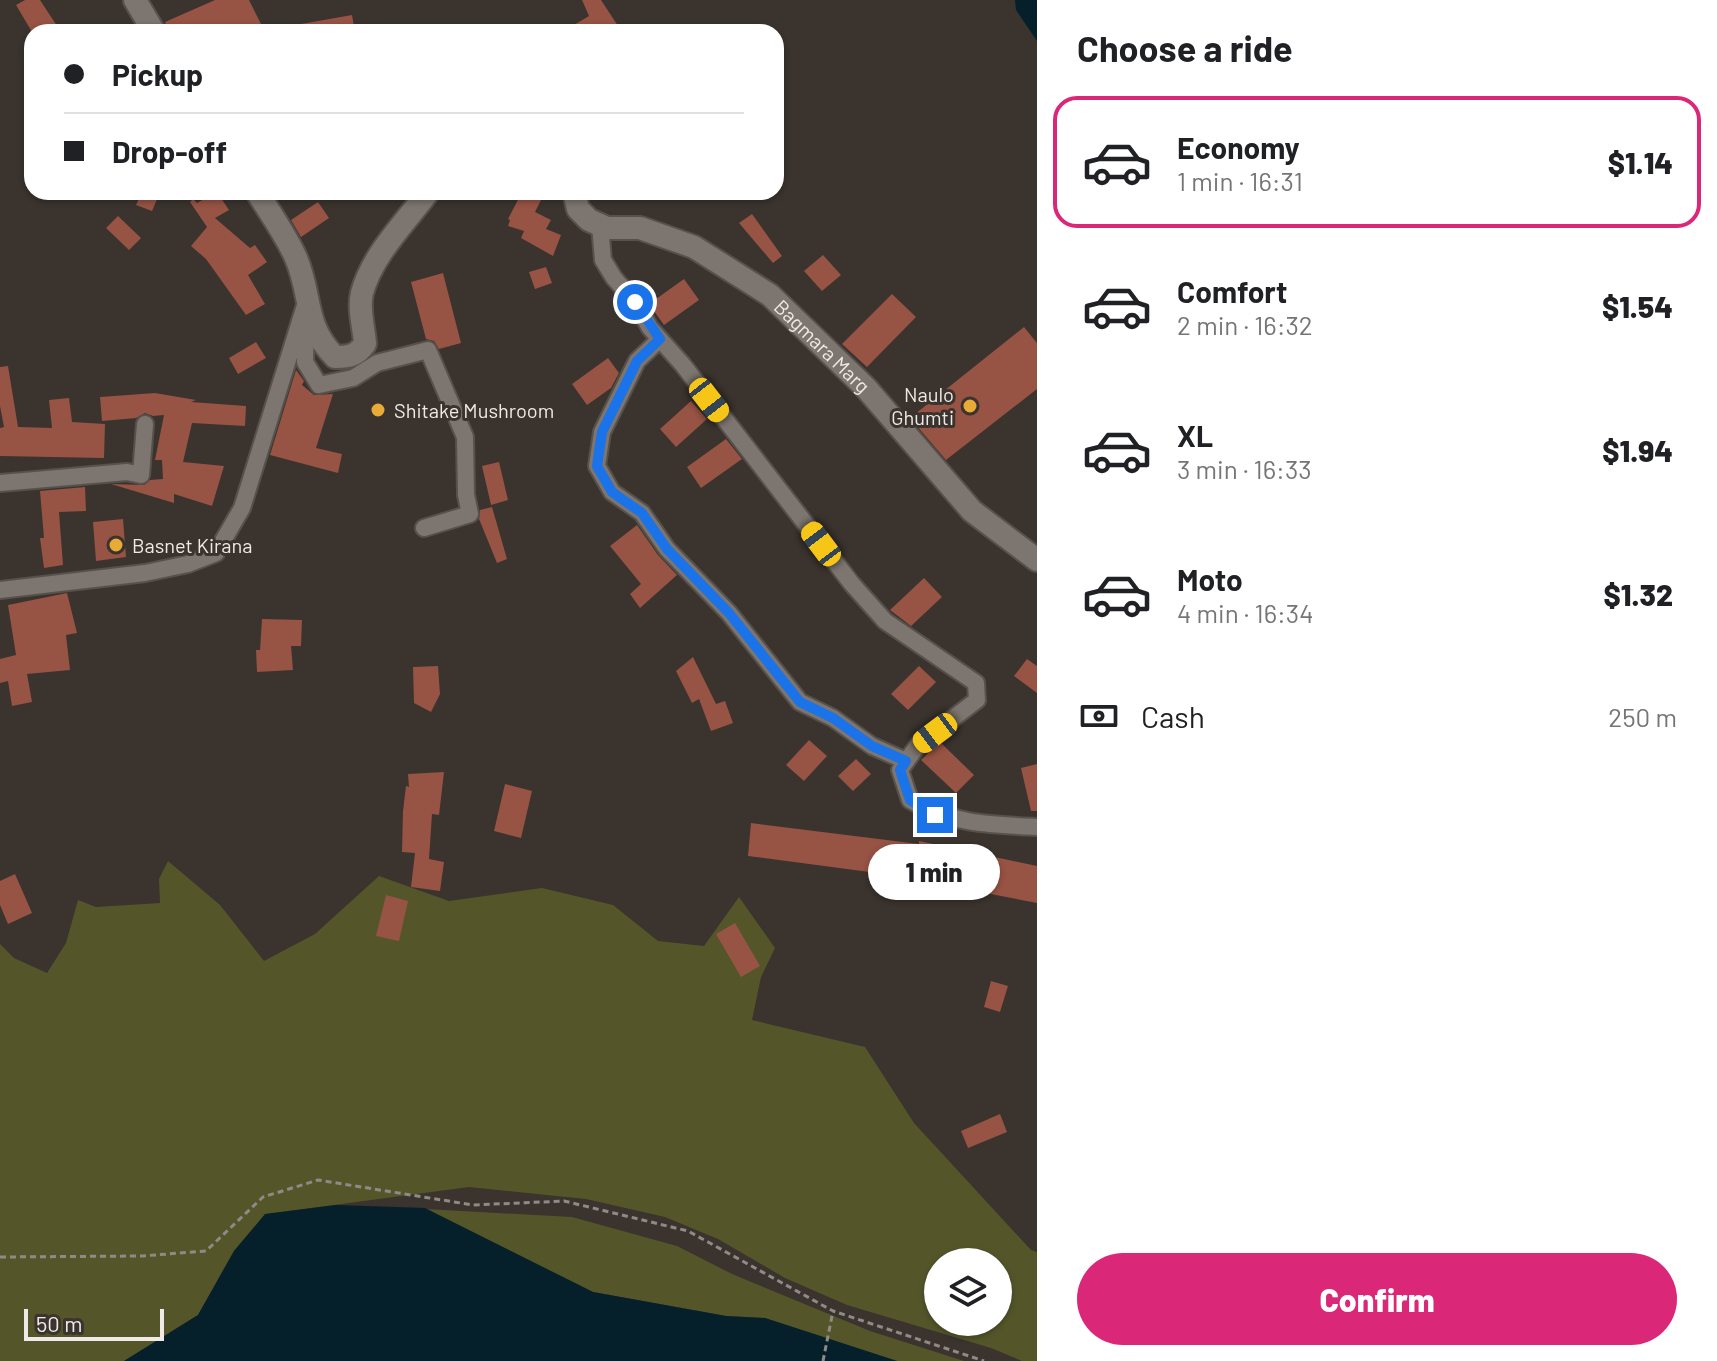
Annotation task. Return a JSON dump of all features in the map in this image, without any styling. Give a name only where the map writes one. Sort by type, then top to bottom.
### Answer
[{"type":"main road","points":[[135,0],[149,24]]},
{"type":"main road","points":[[262,200],[296,258],[313,327],[323,345],[335,357],[358,353],[365,344],[360,312],[362,293],[375,262],[422,200]]},
{"type":"main road","points":[[576,200],[578,209],[589,220],[600,225]]},
{"type":"main road","name":"Bagmara Marg","points":[[600,225],[607,228],[640,228],[694,247],[770,295],[866,388],[972,511],[1037,560]]},
{"type":"street","points":[[600,225],[603,260],[614,278],[852,584],[885,621],[976,683],[977,700],[918,745],[900,770],[910,800],[935,815],[990,825],[1037,827]]},
{"type":"street","points":[[306,302],[305,362],[319,385],[353,378],[377,363],[428,350],[465,437],[466,495],[470,514],[424,528]]},
{"type":"street","points":[[0,590],[145,573],[188,564],[216,553],[242,508],[306,302]]},
{"type":"street","points":[[660,339],[637,361],[602,432],[597,466],[612,492],[642,513],[667,549],[729,613],[800,702],[833,718],[872,746],[906,761]]},
{"type":"street","points":[[0,483],[127,472],[141,475],[145,424]]},
{"type":"path","points":[[0,1257],[142,1256],[206,1251],[263,1197],[318,1180],[473,1205],[564,1201],[688,1231],[833,1311],[984,1361]]},
{"type":"path","points":[[823,1361],[833,1311]]},
{"type":"green space","points":[[168,861],[220,905],[264,961],[315,934],[379,876],[449,901],[542,888],[613,905],[658,941],[704,946],[739,897],[775,948],[761,977],[752,1020],[865,1047],[914,1123],[1031,1250],[1037,1252],[1037,1361],[1022,1361],[951,1336],[1012,1336],[1012,1248],[924,1248],[924,1328],[847,1305],[785,1278],[718,1239],[665,1217],[586,1199],[469,1187],[266,1214],[234,1251],[198,1315],[124,1361],[0,1361],[0,944],[14,958],[47,973],[66,943],[78,900],[96,907],[160,903],[159,879]]},
{"type":"green space","points":[[425,1209],[572,1217],[677,1246],[732,1274],[870,1331],[964,1361],[897,1361],[765,1318],[726,1316],[593,1292]]},
{"type":"water","points":[[1015,0],[1037,0],[1037,41],[1016,10]]},
{"type":"water","points":[[336,1205],[425,1208],[593,1292],[726,1316],[765,1318],[897,1361],[124,1361],[198,1315],[234,1251],[265,1214]]},
{"type":"building","points":[[25,0],[40,0],[56,24],[27,24],[16,5]]},
{"type":"building","points":[[215,0],[249,0],[261,24],[166,24]]},
{"type":"building","points":[[582,0],[601,0],[617,24],[576,24],[589,16]]},
{"type":"building","points":[[352,15],[354,24],[301,24]]},
{"type":"building","points":[[138,200],[157,200],[152,211],[136,205]]},
{"type":"building","points":[[194,200],[197,203],[222,200],[229,210],[215,218],[250,248],[255,245],[267,262],[248,275],[265,304],[246,315],[206,259],[191,246],[207,227],[190,202]]},
{"type":"building","points":[[518,200],[541,200],[535,212],[551,220],[546,229],[561,235],[553,256],[521,238],[524,231],[508,226],[508,219]]},
{"type":"building","points":[[318,202],[329,218],[301,237],[291,220]]},
{"type":"building","points":[[752,214],[782,256],[773,263],[739,223]]},
{"type":"building","points":[[118,216],[141,238],[129,250],[106,228]]},
{"type":"building","points":[[823,255],[841,275],[822,291],[804,271]]},
{"type":"building","points":[[546,267],[552,283],[535,289],[529,272]]},
{"type":"building","points":[[443,273],[461,343],[439,349],[434,341],[426,339],[411,282]]},
{"type":"building","points":[[684,279],[699,300],[664,325],[649,304]]},
{"type":"building","points":[[892,294],[916,317],[867,367],[842,344]]},
{"type":"building","name":"Naulo Ghumti","points":[[1024,327],[1037,343],[1037,389],[946,460],[910,418]]},
{"type":"building","points":[[256,342],[266,358],[238,374],[229,358]]},
{"type":"building","points":[[608,358],[619,373],[611,388],[587,405],[572,384]]},
{"type":"building","points":[[8,366],[18,427],[52,428],[49,400],[69,398],[72,422],[105,424],[104,458],[0,456],[0,428],[4,427],[0,406],[0,367]]},
{"type":"building","points":[[296,370],[304,381],[302,385],[314,395],[333,394],[316,448],[342,454],[338,473],[270,455]]},
{"type":"building","points":[[155,393],[196,400],[191,402],[246,406],[245,426],[192,423],[183,462],[224,466],[212,506],[174,494],[174,503],[111,484],[144,485],[150,480],[163,479],[162,460],[155,460],[164,415],[145,413],[136,418],[102,421],[100,397]]},
{"type":"building","points":[[691,401],[707,419],[676,447],[660,429]]},
{"type":"building","points":[[726,439],[742,459],[701,488],[687,467]]},
{"type":"building","points":[[499,462],[508,500],[491,505],[482,466]]},
{"type":"building","points":[[85,487],[86,511],[59,512],[63,565],[44,568],[40,538],[44,538],[40,491]]},
{"type":"building","points":[[492,507],[507,559],[497,563],[479,519],[480,510]]},
{"type":"building","points":[[123,519],[126,557],[96,561],[93,522]]},
{"type":"building","points":[[637,525],[677,575],[640,608],[630,594],[641,584],[610,546]]},
{"type":"building","points":[[924,578],[942,597],[911,626],[890,610]]},
{"type":"building","points":[[67,593],[77,633],[66,635],[70,670],[27,674],[32,702],[12,706],[8,681],[0,683],[0,659],[16,655],[8,605]]},
{"type":"building","points":[[262,619],[302,620],[301,646],[291,646],[293,670],[257,672],[256,650],[260,650]]},
{"type":"building","points":[[693,657],[716,704],[725,701],[733,723],[711,731],[699,699],[692,703],[676,671]]},
{"type":"building","points":[[1027,659],[1037,666],[1037,693],[1014,676]]},
{"type":"building","points":[[438,666],[440,694],[431,712],[414,703],[413,667]]},
{"type":"building","points":[[919,666],[936,682],[908,710],[891,694]]},
{"type":"building","points":[[809,740],[827,756],[804,781],[786,765]]},
{"type":"building","points":[[940,742],[974,775],[956,793],[921,760]]},
{"type":"building","points":[[856,759],[871,774],[853,791],[838,776]]},
{"type":"building","points":[[1037,764],[1037,811],[1031,811],[1021,768]]},
{"type":"building","points":[[444,772],[439,815],[432,814],[429,859],[444,862],[440,891],[411,887],[415,853],[402,852],[408,774]]},
{"type":"building","points":[[505,784],[532,791],[521,838],[494,831]]},
{"type":"building","points":[[751,823],[919,844],[919,841],[1037,866],[1037,903],[892,875],[748,856]]},
{"type":"building","points":[[15,874],[32,913],[8,924],[0,905],[0,881]]},
{"type":"building","points":[[386,895],[408,901],[399,941],[376,936]]},
{"type":"building","points":[[735,923],[760,966],[741,977],[716,934]]},
{"type":"building","points":[[991,981],[1008,986],[1000,1012],[984,1007]]},
{"type":"building","points":[[1000,1114],[1007,1132],[968,1148],[961,1131]]},
{"type":"place","name":"Naulo Ghumti","points":[[970,406]]},
{"type":"place","name":"Shitake Mushroom","points":[[378,410]]},
{"type":"place","name":"Basnet Kirana","points":[[116,545]]},
{"type":"route","points":[[635,302],[660,339],[637,361],[602,432],[597,466],[612,492],[642,513],[667,549],[729,613],[780,681],[800,702],[833,718],[872,746],[906,761],[900,770],[910,800],[935,815]]}]
